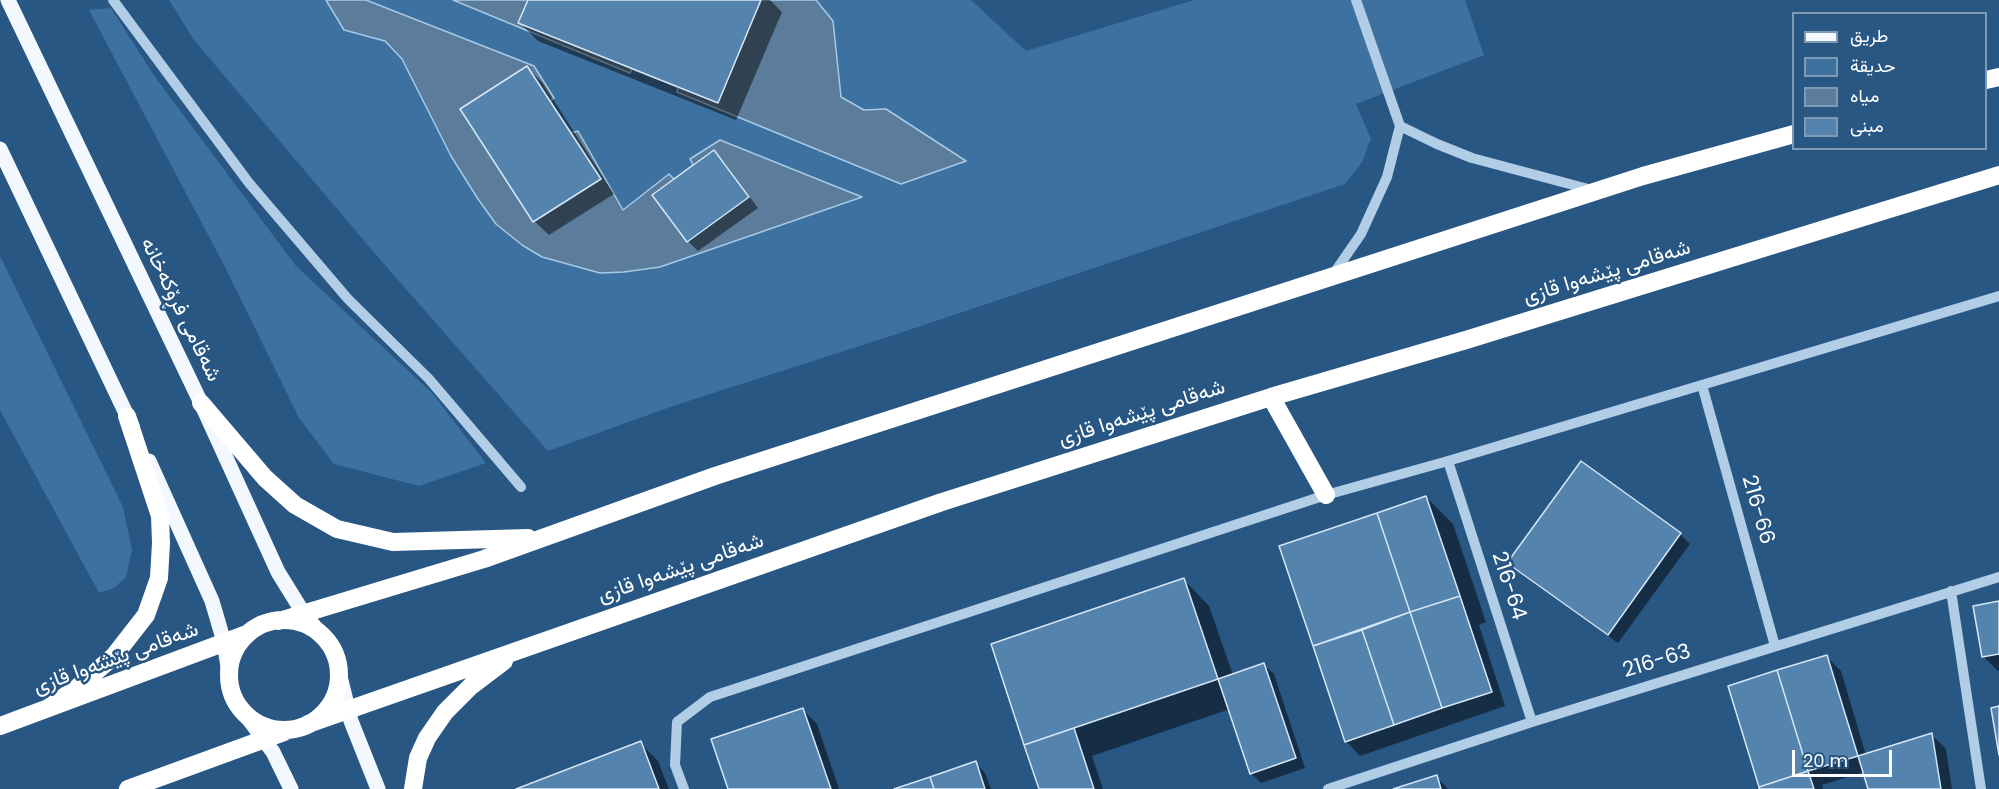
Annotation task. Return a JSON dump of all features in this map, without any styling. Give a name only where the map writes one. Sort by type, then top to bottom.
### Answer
[{"type":"highway","name":"شەقامی پێشەوا قازی","points":[[0,726],[247,634],[262,625],[484,559],[715,476],[1595,191],[1792,135]]},
{"type":"highway","name":"شەقامی پێشەوا قازی","points":[[128,789],[263,739],[942,502],[1271,397],[1477,337],[1999,175]]},
{"type":"highway","points":[[1271,397],[1326,495]]},
{"type":"highway","points":[[201,403],[265,478],[295,505],[337,529],[393,542],[547,537]]},
{"type":"highway","points":[[48,708],[78,687],[114,656],[146,615],[159,578],[160,516],[127,416]]},
{"type":"highway","name":"شەقامی پێشەوا قازی","points":[[279,621],[288,620],[306,624],[320,634]]},
{"type":"highway","points":[[239,706],[231,690],[229,673],[232,655],[247,634]]},
{"type":"highway","points":[[320,634],[333,649],[338,668]]},
{"type":"highway","points":[[413,789],[418,758],[427,738],[445,712],[496,666],[534,645]]},
{"type":"highway","name":"شەقامی پێشەوا قازی","points":[[309,724],[324,713],[330,705],[337,687],[338,668]]},
{"type":"highway","name":"شەقامی پێشەوا قازی","points":[[239,706],[245,714],[261,725],[290,730]]},
{"type":"main road","name":"شەقامی فڕۆکەخانە","points":[[8,0],[201,403],[278,572],[320,634]]},
{"type":"main road","points":[[0,149],[166,498],[212,601],[224,642],[229,673]]},
{"type":"main road","points":[[338,668],[348,710],[378,789]]},
{"type":"main road","points":[[239,706],[284,771],[291,789]]},
{"type":"street","points":[[113,0],[249,183],[348,299],[429,379],[520,487]]},
{"type":"street","points":[[1332,276],[1360,234],[1387,177],[1400,126],[1356,0]]},
{"type":"street","points":[[1400,126],[1472,158],[1595,191]]},
{"type":"street","points":[[684,789],[675,765],[676,722],[710,697],[1326,495],[1448,461],[1999,296]]},
{"type":"street","name":"216-66","points":[[1702,385],[1776,646]]},
{"type":"street","name":"216-64","points":[[1448,461],[1532,722]]},
{"type":"street","name":"216-63","points":[[1328,789],[1532,722],[1999,577]]},
{"type":"street","points":[[1951,591],[1981,789]]},
{"type":"green space","points":[[169,0],[971,0],[1026,51],[1194,0],[1465,0],[1484,55],[1356,104],[1371,139],[1362,162],[1345,184],[894,335],[676,405],[548,451],[377,256],[194,40]]},
{"type":"green space","points":[[111,8],[155,77],[296,266],[432,393],[486,463],[419,486],[334,464],[299,418],[224,265],[89,10]]},
{"type":"green space","points":[[0,256],[123,507],[132,550],[126,577],[114,588],[99,593],[0,410]]},
{"type":"water","points":[[326,0],[366,0],[534,66],[554,98],[550,101],[571,133],[578,131],[623,210],[669,174],[674,179],[693,165],[690,159],[720,140],[862,197],[660,267],[600,273],[542,257],[522,245],[496,224],[478,199],[451,156],[402,59],[385,41],[344,30]]},
{"type":"water","points":[[453,0],[816,0],[833,21],[841,97],[864,110],[886,109],[966,161],[901,184],[677,92],[678,87],[632,69],[630,73]]},
{"type":"building","points":[[528,0],[761,0],[718,103],[518,23]]},
{"type":"building","points":[[527,66],[601,179],[533,222],[460,109]]},
{"type":"building","points":[[714,150],[749,197],[687,242],[652,195]]},
{"type":"building","points":[[1581,461],[1681,533],[1608,635],[1507,563]]},
{"type":"building","points":[[1426,496],[1460,596],[1410,612],[1377,513]]},
{"type":"building","points":[[1377,513],[1410,612],[1313,646],[1279,546]]},
{"type":"building","points":[[1184,578],[1218,679],[1024,745],[991,644]]},
{"type":"building","points":[[1460,596],[1492,692],[1442,708],[1410,612]]},
{"type":"building","points":[[1999,601],[1999,654],[1982,657],[1973,606]]},
{"type":"building","points":[[1410,612],[1442,708],[1394,725],[1362,630]]},
{"type":"building","points":[[1362,630],[1394,725],[1345,742],[1313,646]]},
{"type":"building","points":[[1827,655],[1858,756],[1808,771],[1777,670]]},
{"type":"building","points":[[1264,663],[1296,758],[1250,774],[1218,679]]},
{"type":"building","points":[[1777,670],[1808,771],[1759,787],[1728,686]]},
{"type":"building","points":[[1999,706],[1999,755],[1991,708]]},
{"type":"building","points":[[803,708],[831,789],[728,789],[711,739]]},
{"type":"building","points":[[1074,728],[1094,789],[1039,789],[1024,745]]},
{"type":"building","points":[[1932,733],[1941,789],[1868,789],[1858,756]]},
{"type":"building","points":[[641,741],[659,789],[516,789]]},
{"type":"building","points":[[976,761],[985,789],[934,789],[930,777]]},
{"type":"building","points":[[1808,771],[1814,789],[1759,789],[1759,787]]},
{"type":"building","points":[[1437,775],[1441,789],[1393,789]]},
{"type":"building","points":[[930,777],[934,789],[894,789]]}]
